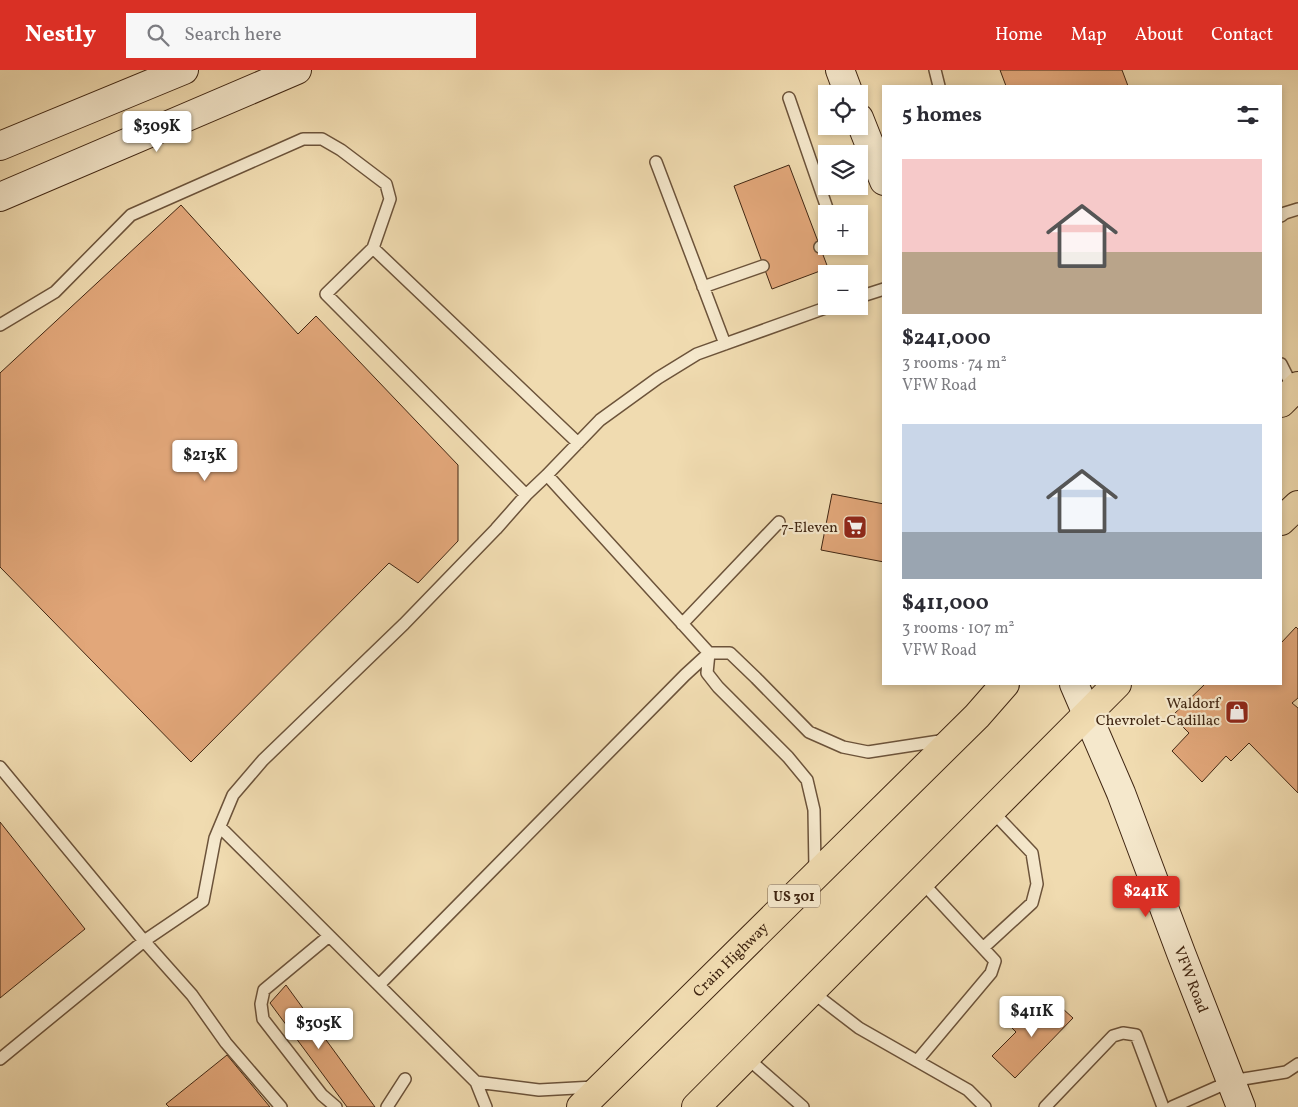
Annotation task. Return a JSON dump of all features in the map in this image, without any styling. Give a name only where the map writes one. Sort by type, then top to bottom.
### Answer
[{"type":"highway","points":[[1282,520],[1298,505]]},
{"type":"highway","name":"Crain Highway","points":[[581,1107],[953,739],[1004,685]]},
{"type":"highway","points":[[696,1107],[1116,685]]},
{"type":"main road","points":[[0,146],[184,70]]},
{"type":"main road","points":[[0,197],[297,70]]},
{"type":"main road","points":[[840,70],[846,85]]},
{"type":"main road","points":[[866,135],[882,176]]},
{"type":"main road","name":"VFW Road","points":[[1074,685],[1121,793],[1241,1107]]},
{"type":"lane","points":[[935,70],[939,85]]},
{"type":"lane","points":[[789,98],[826,205]]},
{"type":"lane","points":[[0,325],[55,292],[132,215],[302,139],[322,139],[341,150],[386,184],[390,199],[373,248],[326,294],[526,495]]},
{"type":"lane","points":[[656,162],[725,344]]},
{"type":"lane","points":[[1282,215],[1298,209]]},
{"type":"lane","points":[[373,248],[578,443]]},
{"type":"lane","points":[[703,287],[763,266]]},
{"type":"lane","points":[[868,294],[882,290]]},
{"type":"lane","points":[[0,1058],[144,941],[203,901],[215,838],[233,796],[260,763],[404,624],[600,420],[658,378],[696,354],[818,311]]},
{"type":"lane","points":[[1282,367],[1291,393]]},
{"type":"lane","points":[[547,475],[709,652],[730,653],[809,732],[843,747],[868,752],[953,739]]},
{"type":"lane","points":[[682,624],[779,522]]},
{"type":"lane","points":[[709,652],[707,673],[718,688],[788,756],[807,780],[814,810],[815,875]]},
{"type":"lane","points":[[379,985],[709,652]]},
{"type":"lane","points":[[0,767],[144,941],[192,995],[226,1043],[281,1107]]},
{"type":"lane","points":[[982,948],[1032,903],[1037,884],[1032,853],[991,810]]},
{"type":"lane","points":[[220,827],[476,1082],[486,1107]]},
{"type":"lane","points":[[917,1061],[991,973],[995,961],[920,880]]},
{"type":"lane","points":[[329,936],[264,990],[261,1004],[264,1019],[322,1095],[336,1107]]},
{"type":"lane","points":[[811,991],[859,1028],[968,1090],[985,1107]]},
{"type":"lane","points":[[1045,1107],[1113,1036],[1123,1033],[1136,1035],[1163,1107]]},
{"type":"lane","points":[[746,1057],[803,1107]]},
{"type":"lane","points":[[1172,1107],[1231,1082],[1286,1072],[1298,1064]]},
{"type":"lane","points":[[387,1107],[405,1079]]},
{"type":"lane","points":[[476,1082],[539,1090],[601,1087]]},
{"type":"building","points":[[1000,70],[1122,70],[1128,85],[1006,85]]},
{"type":"building","points":[[789,165],[818,242],[818,255],[823,255],[827,265],[818,265],[818,272],[772,289],[734,186]]},
{"type":"building","points":[[181,205],[298,334],[316,316],[458,465],[458,541],[418,583],[389,563],[191,762],[0,567],[0,373]]},
{"type":"building","name":"7-Eleven","points":[[832,494],[882,504],[882,562],[821,550]]},
{"type":"building","name":"Waldorf Chevrolet-Cadillac","points":[[1296,627],[1298,629],[1298,698],[1292,703],[1298,708],[1298,793],[1249,743],[1231,761],[1226,756],[1202,782],[1172,751],[1189,733],[1172,716],[1204,685],[1282,685],[1282,642]]},
{"type":"building","points":[[0,822],[85,929],[0,998]]},
{"type":"building","points":[[286,985],[375,1107],[347,1107],[270,1003]]},
{"type":"building","points":[[1051,998],[1073,1018],[1015,1078],[992,1056],[1016,1032],[1011,1027],[1020,1018],[1026,1024]]},
{"type":"building","points":[[227,1055],[270,1107],[169,1107],[166,1104]]},
{"type":"place","name":"7-Eleven","points":[[855,527]]},
{"type":"place","name":"Waldorf Chevrolet-Cadillac","points":[[1237,712]]}]
